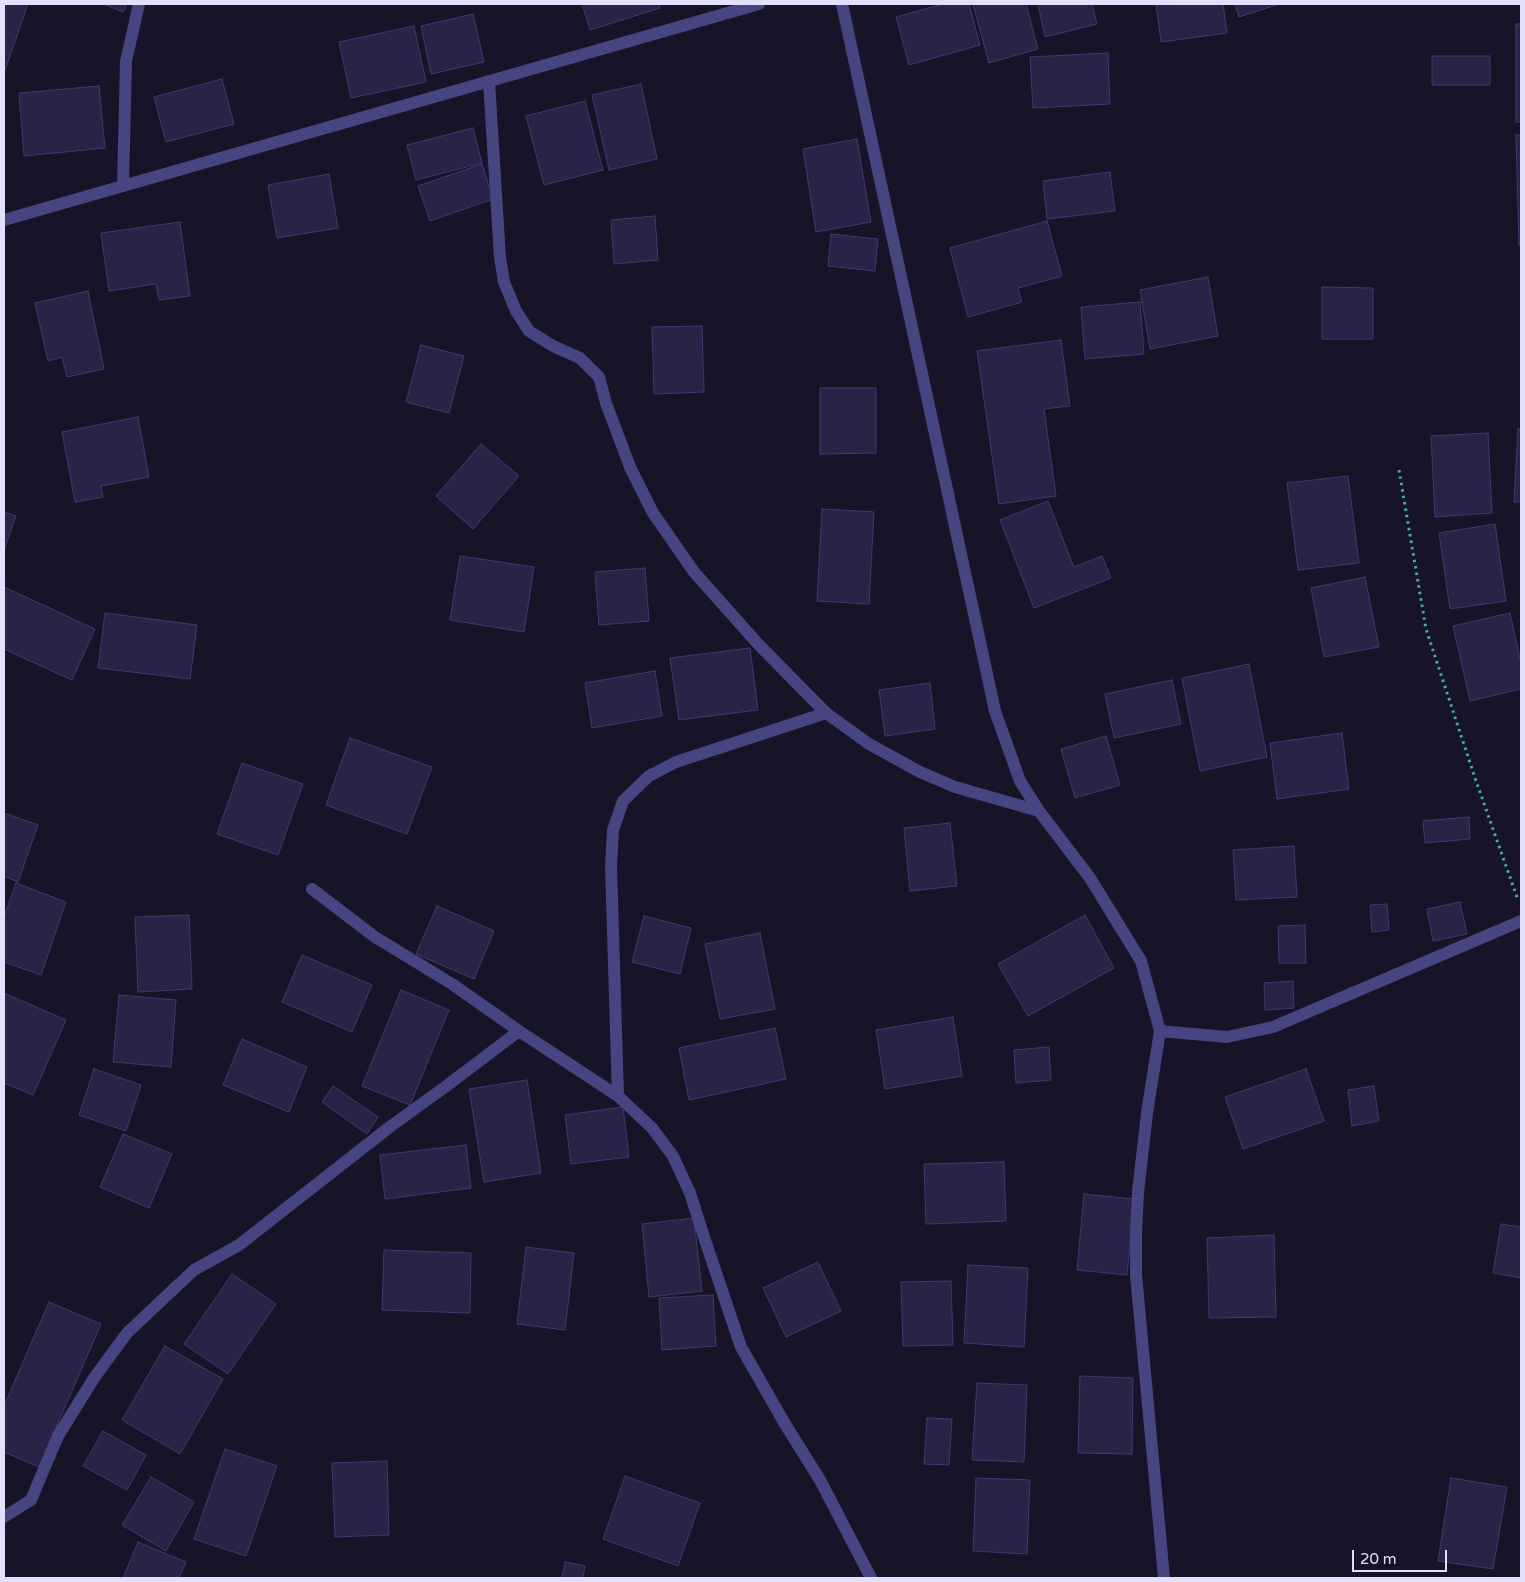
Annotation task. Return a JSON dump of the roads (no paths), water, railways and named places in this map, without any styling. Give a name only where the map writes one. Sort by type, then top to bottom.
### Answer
[{"type":"street","points":[[123,186],[126,61],[140,4]]},
{"type":"street","points":[[4,220],[759,4]]},
{"type":"street","points":[[842,4],[995,711],[1020,781],[1039,811],[1090,878],[1141,961],[1160,1031],[1146,1113],[1138,1192],[1136,1275],[1164,1578]]},
{"type":"street","points":[[489,81],[500,258],[504,282],[516,311],[530,331],[552,346],[580,358],[599,377],[606,403],[630,467],[653,513],[701,580],[758,645],[826,714],[869,744],[920,772],[955,787],[1039,811]]},
{"type":"street","points":[[618,1096],[611,866],[613,830],[623,801],[649,776],[676,762],[826,714]]},
{"type":"street","points":[[312,889],[375,937],[452,984],[618,1096],[652,1128],[673,1156],[690,1193],[704,1240],[742,1347],[785,1424],[820,1480],[871,1578]]},
{"type":"street","points":[[1160,1031],[1227,1037],[1272,1027],[1521,921]]},
{"type":"street","points":[[4,1517],[31,1500],[58,1436],[94,1378],[126,1333],[194,1270],[239,1245],[391,1126],[519,1031]]}]
